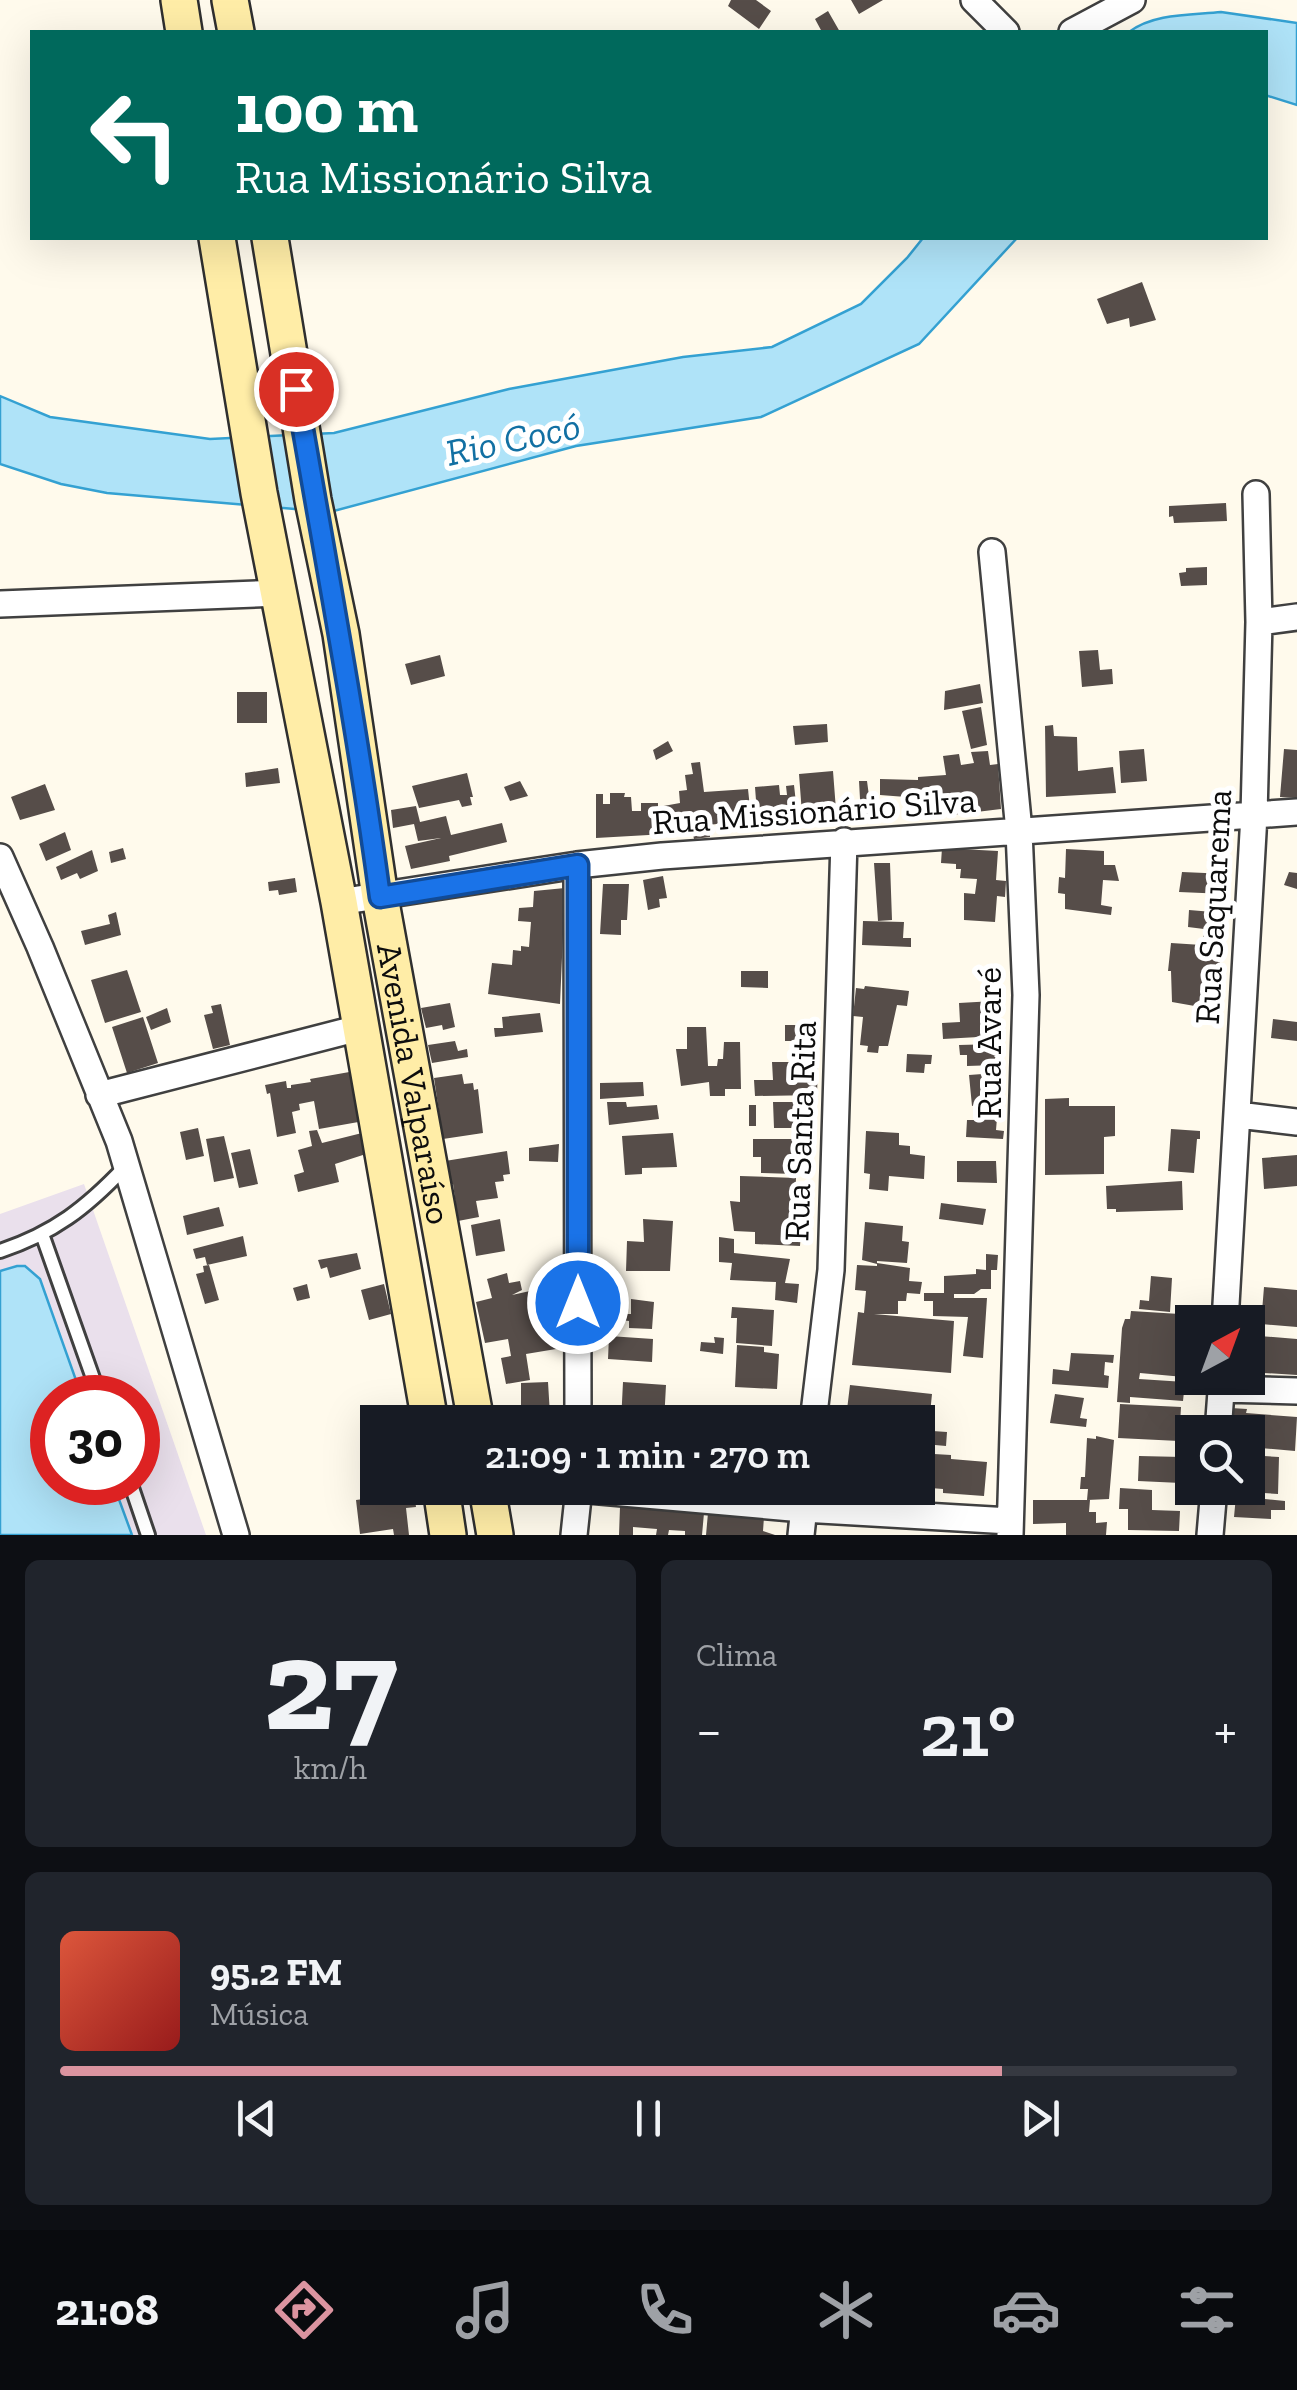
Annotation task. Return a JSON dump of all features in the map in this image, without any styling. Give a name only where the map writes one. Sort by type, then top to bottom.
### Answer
[{"type":"main road","points":[[179,0],[184,30]]},
{"type":"main road","points":[[230,0],[236,30]]},
{"type":"main road","name":"Avenida Valparaíso","points":[[218,240],[427,1405]]},
{"type":"main road","name":"Avenida Valparaíso","points":[[270,240],[353,706],[380,897],[473,1405]]},
{"type":"main road","points":[[444,1505],[448,1535]]},
{"type":"main road","points":[[490,1505],[495,1535]]},
{"type":"street","points":[[974,0],[1004,30]]},
{"type":"street","points":[[1076,30],[1132,0]]},
{"type":"street","name":"Rua Saquarema","points":[[1226,1305],[1254,816],[1259,622],[1256,494]]},
{"type":"street","name":"Rua Avaré","points":[[992,552],[1019,831],[1026,994],[1010,1528]]},
{"type":"street","points":[[0,604],[278,582]]},
{"type":"street","points":[[1259,622],[1297,617]]},
{"type":"street","name":"Rua Missionário Silva","points":[[339,902],[578,865],[844,842],[1297,812]]},
{"type":"street","name":"Rua Santa Rita","points":[[815,1405],[831,1270],[844,842]]},
{"type":"street","points":[[0,857],[55,982],[127,1166],[236,1535]]},
{"type":"street","points":[[578,865],[578,1405]]},
{"type":"street","points":[[99,1095],[359,1028]]},
{"type":"street","points":[[1238,1115],[1297,1122]]},
{"type":"street","points":[[1265,1388],[1297,1391]]},
{"type":"street","points":[[574,1535],[577,1505]]},
{"type":"street","points":[[802,1535],[804,1505]]},
{"type":"street","points":[[852,1505],[1010,1528]]},
{"type":"street","points":[[1210,1535],[1213,1505]]},
{"type":"lane","points":[[0,1252],[42,1234],[89,1206],[127,1166]]},
{"type":"lane","points":[[42,1234],[92,1375]]},
{"type":"lane","points":[[138,1505],[148,1535]]},
{"type":"shaded area","points":[[84,1184],[150,1375],[30,1375],[30,1505],[160,1505],[160,1403],[206,1535],[0,1535],[0,1214]]},
{"type":"water","points":[[1221,12],[1297,23],[1297,105],[1268,96],[1268,30],[1132,30],[1149,21]]},
{"type":"water","name":"Rio Cocó","points":[[921,240],[1015,240],[919,344],[761,417],[576,446],[330,512],[107,493],[61,484],[0,464],[0,396],[50,417],[210,439],[334,433],[509,389],[683,357],[772,347],[861,304]]},
{"type":"water","points":[[25,1266],[40,1279],[74,1375],[30,1375],[30,1505],[121,1505],[132,1535],[0,1535],[0,1271]]},
{"type":"building","points":[[731,0],[756,0],[771,11],[759,29],[728,6]]},
{"type":"building","points":[[851,0],[883,0],[859,14]]},
{"type":"building","points":[[828,11],[839,30],[821,30],[815,19]]},
{"type":"building","points":[[1142,282],[1156,320],[1130,327],[1129,318],[1107,324],[1097,299]]},
{"type":"building","points":[[1226,503],[1227,521],[1174,523],[1173,516],[1169,517],[1169,506]]},
{"type":"building","points":[[1207,567],[1207,585],[1181,586],[1179,573],[1186,572],[1186,568]]},
{"type":"building","points":[[1098,650],[1100,670],[1112,669],[1113,684],[1082,687],[1079,651]]},
{"type":"building","points":[[440,655],[445,676],[411,685],[405,664]]},
{"type":"building","points":[[980,684],[983,703],[944,710],[945,691]]},
{"type":"building","points":[[237,692],[267,692],[267,723],[237,723]]},
{"type":"building","points":[[981,707],[987,745],[971,749],[962,711]]},
{"type":"building","points":[[827,724],[828,742],[795,745],[793,726]]},
{"type":"building","points":[[1053,725],[1054,736],[1077,737],[1078,771],[1113,767],[1116,793],[1046,797],[1045,726]]},
{"type":"building","points":[[668,741],[673,751],[656,760],[653,750]]},
{"type":"building","points":[[1144,749],[1147,781],[1121,783],[1119,751]]},
{"type":"building","points":[[1284,749],[1297,750],[1297,798],[1280,797]]},
{"type":"building","points":[[988,751],[990,765],[998,764],[1001,809],[952,815],[951,808],[919,811],[919,798],[880,795],[880,779],[918,780],[946,775],[943,756],[959,754],[961,765],[974,763],[971,752]]},
{"type":"building","points":[[700,762],[704,792],[748,789],[752,827],[733,828],[732,822],[709,825],[710,837],[694,839],[692,830],[669,832],[667,817],[666,834],[596,838],[596,794],[603,794],[603,804],[610,804],[610,793],[625,793],[624,797],[631,797],[632,811],[641,811],[641,803],[658,803],[658,807],[680,803],[679,791],[687,790],[685,775],[693,774],[691,763]]},
{"type":"building","points":[[278,768],[280,783],[246,787],[245,773]]},
{"type":"building","points":[[833,771],[836,810],[802,814],[799,774]]},
{"type":"building","points":[[467,773],[472,805],[462,807],[459,800],[419,808],[412,786]]},
{"type":"building","points":[[520,781],[528,796],[510,801],[504,787]]},
{"type":"building","points":[[859,781],[867,781],[869,796],[876,797],[877,816],[861,817]]},
{"type":"building","points":[[45,784],[55,810],[20,820],[11,797]]},
{"type":"building","points":[[779,785],[780,795],[787,795],[786,786],[794,785],[798,821],[758,827],[755,787]]},
{"type":"building","points":[[416,806],[420,822],[446,816],[451,835],[502,823],[507,842],[411,869],[405,846],[441,838],[418,841],[414,824],[393,828],[391,810]]},
{"type":"building","points":[[65,832],[71,850],[46,861],[39,844]]},
{"type":"building","points":[[123,848],[126,859],[111,863],[109,852]]},
{"type":"building","points":[[942,848],[998,851],[996,880],[1006,881],[1005,897],[997,896],[995,922],[964,920],[964,893],[975,894],[977,879],[960,878],[961,869],[956,869],[956,864],[941,863]]},
{"type":"building","points":[[1066,849],[1104,851],[1104,865],[1115,865],[1119,881],[1103,880],[1101,905],[1112,907],[1111,915],[1065,909],[1065,894],[1058,893],[1059,877],[1065,878]]},
{"type":"building","points":[[92,850],[98,871],[80,879],[77,873],[61,880],[56,867]]},
{"type":"building","points":[[874,863],[890,863],[892,920],[878,921]]},
{"type":"building","points":[[1182,872],[1228,874],[1226,894],[1179,892]]},
{"type":"building","points":[[1289,872],[1297,873],[1297,889],[1284,885]]},
{"type":"building","points":[[663,876],[667,898],[659,899],[660,907],[648,910],[643,880]]},
{"type":"building","points":[[295,878],[297,892],[279,895],[278,890],[269,891],[268,882]]},
{"type":"building","points":[[603,884],[629,884],[627,920],[621,920],[621,935],[600,934]]},
{"type":"building","points":[[565,888],[560,1004],[488,994],[492,963],[512,965],[513,950],[529,947],[531,922],[518,921],[519,908],[533,907],[534,891]]},
{"type":"building","points":[[1189,910],[1225,913],[1219,971],[1208,971],[1206,1008],[1172,1002],[1168,971],[1171,943],[1202,945],[1204,929],[1188,927]]},
{"type":"building","points":[[116,912],[121,935],[85,945],[81,931],[110,924],[108,915]]},
{"type":"building","points":[[863,921],[904,922],[903,938],[911,938],[911,947],[862,945]]},
{"type":"building","points":[[127,970],[141,1012],[105,1023],[91,980]]},
{"type":"building","points":[[741,971],[768,971],[768,988],[741,987]]},
{"type":"building","points":[[856,988],[909,991],[907,1006],[897,1005],[888,1046],[879,1046],[878,1053],[867,1052],[868,1046],[860,1045],[863,1017],[853,1016]]},
{"type":"building","points":[[994,1001],[996,1036],[943,1039],[942,1023],[960,1022],[959,1003]]},
{"type":"building","points":[[450,1003],[455,1027],[426,1028],[421,1008]]},
{"type":"building","points":[[221,1004],[230,1045],[213,1049],[204,1015],[213,1013],[211,1006]]},
{"type":"building","points":[[167,1008],[171,1022],[151,1030],[146,1017]]},
{"type":"building","points":[[540,1013],[543,1032],[495,1037],[494,1028],[503,1028],[502,1017]]},
{"type":"building","points":[[143,1017],[158,1063],[127,1073],[112,1027]]},
{"type":"building","points":[[1273,1019],[1297,1022],[1297,1041],[1271,1038]]},
{"type":"building","points":[[785,1025],[810,1025],[810,1041],[785,1041]]},
{"type":"building","points":[[687,1027],[706,1027],[708,1066],[717,1066],[718,1059],[723,1059],[724,1042],[740,1042],[741,1089],[725,1089],[725,1096],[710,1096],[709,1082],[681,1086],[676,1049],[687,1049]]},
{"type":"building","points":[[455,1041],[458,1051],[467,1049],[468,1057],[432,1063],[428,1045]]},
{"type":"building","points":[[996,1044],[997,1065],[967,1066],[967,1055],[960,1055],[959,1045]]},
{"type":"building","points":[[796,1045],[810,1047],[809,1062],[818,1062],[817,1095],[755,1096],[754,1080],[773,1080],[772,1062],[796,1062]]},
{"type":"building","points":[[907,1054],[932,1055],[931,1064],[925,1064],[924,1073],[906,1072]]},
{"type":"building","points":[[355,1071],[364,1121],[319,1129],[314,1101],[299,1104],[300,1110],[292,1112],[296,1133],[277,1137],[270,1093],[267,1094],[265,1085],[286,1081],[287,1088],[291,1088],[311,1082],[310,1079]]},
{"type":"building","points":[[996,1073],[997,1091],[983,1092],[982,1106],[998,1106],[996,1130],[1004,1131],[1003,1139],[966,1137],[967,1120],[974,1120],[975,1105],[972,1106],[969,1075]]},
{"type":"building","points":[[462,1074],[464,1084],[473,1083],[474,1090],[478,1089],[483,1133],[443,1139],[434,1078]]},
{"type":"building","points":[[643,1082],[644,1096],[600,1099],[600,1083]]},
{"type":"building","points":[[1069,1098],[1069,1106],[1115,1106],[1115,1136],[1104,1137],[1104,1174],[1045,1175],[1045,1099]]},
{"type":"building","points":[[607,1102],[626,1102],[627,1107],[657,1105],[659,1119],[609,1125]]},
{"type":"building","points":[[773,1102],[805,1102],[805,1128],[774,1128]]},
{"type":"building","points":[[749,1105],[756,1105],[756,1126],[749,1126]]},
{"type":"building","points":[[198,1128],[204,1156],[186,1160],[180,1132]]},
{"type":"building","points":[[1171,1129],[1200,1131],[1194,1173],[1168,1171]]},
{"type":"building","points":[[317,1130],[322,1143],[362,1133],[366,1154],[335,1164],[339,1182],[298,1192],[294,1175],[304,1172],[298,1150],[312,1146],[309,1131]]},
{"type":"building","points":[[866,1131],[899,1133],[899,1145],[910,1146],[910,1154],[925,1156],[924,1179],[889,1176],[888,1191],[869,1189],[870,1174],[864,1173]]},
{"type":"building","points":[[673,1133],[677,1167],[642,1168],[642,1174],[625,1175],[622,1136]]},
{"type":"building","points":[[224,1136],[234,1178],[214,1182],[206,1139]]},
{"type":"building","points":[[753,1139],[796,1139],[795,1174],[761,1173],[761,1157],[753,1157]]},
{"type":"building","points":[[559,1144],[558,1162],[529,1161],[529,1148]]},
{"type":"building","points":[[250,1149],[258,1184],[239,1188],[231,1153]]},
{"type":"building","points":[[507,1151],[510,1174],[503,1175],[504,1181],[495,1182],[498,1198],[476,1201],[479,1217],[458,1221],[445,1161]]},
{"type":"building","points":[[1297,1155],[1297,1186],[1264,1189],[1262,1158]]},
{"type":"building","points":[[957,1161],[996,1161],[997,1183],[957,1182]]},
{"type":"building","points":[[740,1176],[796,1178],[795,1203],[803,1203],[800,1246],[755,1244],[755,1232],[734,1231],[730,1201],[740,1202]]},
{"type":"building","points":[[1182,1181],[1183,1210],[1107,1209],[1106,1186]]},
{"type":"building","points":[[941,1203],[986,1209],[983,1225],[939,1219]]},
{"type":"building","points":[[219,1207],[224,1226],[187,1235],[183,1216]]},
{"type":"building","points":[[500,1219],[505,1251],[476,1256],[471,1225]]},
{"type":"building","points":[[643,1219],[673,1221],[670,1271],[626,1271],[627,1241],[644,1242]]},
{"type":"building","points":[[865,1222],[903,1226],[902,1241],[909,1242],[907,1263],[862,1260]]},
{"type":"building","points":[[243,1236],[247,1256],[207,1265],[205,1257],[196,1259],[193,1249]]},
{"type":"building","points":[[719,1237],[734,1239],[734,1253],[790,1259],[785,1283],[799,1284],[797,1303],[775,1300],[776,1282],[730,1280],[732,1263],[719,1262]]},
{"type":"building","points":[[357,1253],[361,1269],[330,1278],[327,1267],[321,1269],[318,1260]]},
{"type":"building","points":[[986,1254],[998,1255],[997,1270],[991,1270],[991,1289],[954,1294],[954,1298],[987,1298],[983,1358],[963,1356],[968,1317],[933,1316],[933,1301],[924,1301],[924,1293],[944,1293],[944,1276],[986,1270]]},
{"type":"building","points":[[877,1263],[910,1268],[909,1281],[922,1282],[920,1294],[907,1293],[906,1301],[898,1301],[898,1314],[874,1314],[954,1321],[951,1373],[852,1365],[858,1312],[864,1313],[866,1291],[855,1290],[857,1265]]},
{"type":"building","points":[[209,1265],[219,1300],[205,1304],[196,1274]]},
{"type":"building","points":[[507,1273],[509,1283],[520,1281],[522,1290],[512,1295],[530,1291],[541,1325],[555,1323],[562,1348],[526,1354],[530,1380],[506,1384],[501,1358],[511,1356],[508,1339],[485,1343],[476,1302],[492,1298],[487,1279]]},
{"type":"building","points":[[1151,1276],[1172,1278],[1170,1312],[1139,1309],[1140,1300],[1149,1301]]},
{"type":"building","points":[[307,1284],[310,1298],[297,1301],[293,1288]]},
{"type":"building","points":[[384,1284],[391,1314],[369,1320],[361,1290]]},
{"type":"building","points":[[1264,1287],[1297,1290],[1297,1327],[1265,1324]]},
{"type":"building","points":[[631,1299],[654,1302],[652,1329],[629,1328],[629,1321],[621,1320],[621,1314],[631,1314]]},
{"type":"building","points":[[732,1307],[774,1310],[772,1346],[736,1343],[737,1318],[731,1318]]},
{"type":"building","points":[[1131,1311],[1175,1314],[1175,1376],[1140,1373],[1139,1379],[1175,1381],[1175,1395],[1184,1395],[1183,1401],[1130,1397],[1130,1403],[1117,1402],[1122,1328],[1125,1319],[1130,1319]]},
{"type":"building","points":[[609,1336],[653,1339],[652,1362],[608,1359]]},
{"type":"building","points":[[1265,1336],[1297,1339],[1297,1375],[1265,1373]]},
{"type":"building","points":[[714,1337],[724,1338],[723,1354],[700,1351],[701,1342],[715,1343]]},
{"type":"building","points":[[737,1345],[764,1347],[764,1352],[779,1354],[777,1389],[735,1387]]},
{"type":"building","points":[[1071,1353],[1114,1355],[1113,1363],[1105,1362],[1108,1388],[1052,1384],[1053,1369],[1069,1371]]},
{"type":"building","points":[[548,1382],[549,1405],[521,1405],[521,1383]]},
{"type":"building","points":[[623,1382],[666,1385],[665,1405],[622,1405]]},
{"type":"building","points":[[850,1385],[932,1394],[931,1405],[848,1405]]},
{"type":"building","points":[[1055,1394],[1084,1398],[1080,1418],[1087,1419],[1086,1427],[1050,1423]]},
{"type":"building","points":[[1120,1404],[1181,1407],[1181,1415],[1175,1415],[1175,1441],[1118,1438]]},
{"type":"building","points":[[1231,1408],[1297,1417],[1295,1451],[1265,1448],[1265,1415],[1231,1415]]},
{"type":"building","points":[[935,1431],[947,1432],[946,1446],[935,1445]]},
{"type":"building","points":[[1087,1438],[1114,1440],[1109,1499],[1087,1500],[1088,1489],[1080,1489],[1081,1477],[1085,1477]]},
{"type":"building","points":[[935,1454],[987,1462],[984,1496],[943,1493],[943,1489],[935,1488]]},
{"type":"building","points":[[1139,1456],[1175,1457],[1175,1483],[1138,1481]]},
{"type":"building","points":[[1265,1456],[1279,1457],[1278,1494],[1265,1493]]},
{"type":"building","points":[[1120,1488],[1152,1490],[1152,1510],[1180,1511],[1179,1531],[1128,1530],[1128,1509],[1119,1509]]},
{"type":"building","points":[[360,1499],[360,1505],[416,1505],[406,1508],[409,1535],[394,1535],[393,1529],[360,1534],[356,1500]]},
{"type":"building","points":[[1265,1499],[1285,1501],[1285,1510],[1271,1510],[1271,1519],[1234,1517],[1235,1505],[1265,1505]]},
{"type":"building","points":[[1033,1500],[1090,1500],[1089,1512],[1096,1512],[1096,1523],[1107,1522],[1106,1535],[1066,1535],[1066,1523],[1033,1524]]},
{"type":"building","points":[[620,1507],[704,1513],[702,1535],[669,1530],[668,1535],[656,1535],[657,1529],[633,1527],[633,1535],[619,1535]]},
{"type":"building","points":[[708,1513],[764,1517],[763,1531],[775,1535],[706,1535]]},
{"type":"route","points":[[296,389],[313,500],[341,634],[380,897],[578,865],[578,1303]]}]
